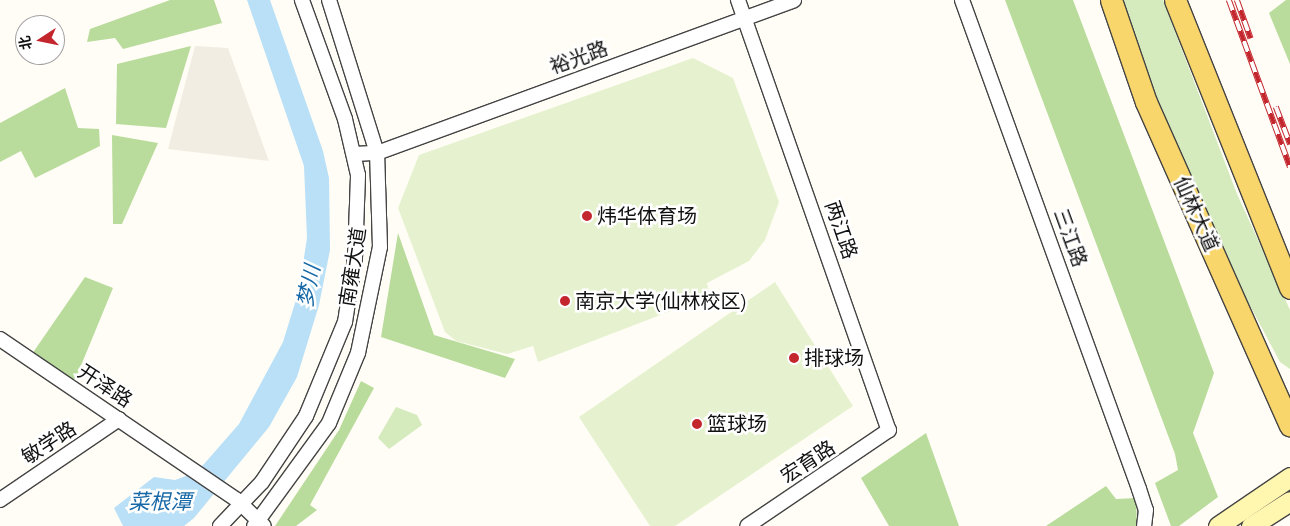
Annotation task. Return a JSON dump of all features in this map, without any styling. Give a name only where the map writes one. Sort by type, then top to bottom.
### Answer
[{"type":"main road","name":"仙林大道","points":[[1111,0],[1146,102],[1290,425]]},
{"type":"main road","points":[[1175,0],[1290,288]]},
{"type":"main road","points":[[1218,526],[1290,477]]},
{"type":"main road","points":[[1251,526],[1290,501]]},
{"type":"street","name":"南雍大道","points":[[220,526],[306,416],[337,346],[355,258],[359,196],[355,154],[302,0]]},
{"type":"street","name":"南雍大道","points":[[260,524],[329,424],[358,353],[380,246],[377,152],[329,0]]},
{"type":"street","points":[[738,0],[744,18]]},
{"type":"street","name":"裕光路","points":[[355,154],[377,152],[794,0]]},
{"type":"street","name":"三江路","points":[[962,0],[1140,489],[1146,510],[1144,526]]},
{"type":"street","name":"两江路","points":[[744,18],[889,430]]},
{"type":"street","name":"开泽路","points":[[0,339],[240,502],[260,524]]},
{"type":"street","points":[[337,346],[358,353]]},
{"type":"street","name":"敏学路","points":[[0,500],[120,419]]},
{"type":"street","name":"宏育路","points":[[747,526],[889,430]]},
{"type":"green space","points":[[170,0],[214,0],[222,23],[123,49],[115,38],[87,42],[90,29]]},
{"type":"green space","points":[[1005,0],[1073,0],[1214,373],[1193,433],[1218,497],[1179,526],[1171,526],[1155,483],[1178,470],[1175,454]]},
{"type":"green space","points":[[1122,0],[1163,0],[1237,194],[1290,310],[1290,369],[1280,362],[1220,249],[1169,133]]},
{"type":"green space","points":[[1286,0],[1290,0],[1290,64],[1269,13]]},
{"type":"green space","points":[[191,46],[166,128],[116,124],[117,64]]},
{"type":"green space","name":"炜华体育场","points":[[693,58],[733,78],[779,202],[765,240],[749,261],[707,283],[710,296],[538,362],[533,346],[507,354],[456,341],[445,332],[398,208],[419,155]]},
{"type":"green space","points":[[65,88],[78,128],[99,129],[100,146],[35,178],[21,151],[0,162],[0,123]]},
{"type":"green space","points":[[112,135],[158,143],[122,224],[113,224]]},
{"type":"green space","points":[[398,233],[434,335],[515,359],[505,378],[381,337]]},
{"type":"green space","points":[[85,277],[113,288],[75,380],[32,354]]},
{"type":"green space","name":"篮球场","points":[[775,282],[853,406],[675,526],[650,526],[579,417]]},
{"type":"green space","points":[[361,381],[374,388],[310,505],[317,510],[296,526],[275,526],[339,430]]},
{"type":"green space","points":[[396,407],[417,415],[422,425],[389,449],[378,438]]},
{"type":"green space","points":[[926,433],[959,526],[889,526],[861,478]]},
{"type":"green space","points":[[1106,486],[1116,499],[1136,498],[1137,526],[1046,526]]},
{"type":"shaded area","points":[[195,46],[228,48],[269,161],[168,149]]},
{"type":"water","points":[[247,0],[270,0],[323,151],[329,178],[330,250],[319,305],[297,377],[269,427],[194,518],[184,526],[123,526],[114,508],[154,477],[175,480],[197,472],[239,424],[283,342],[299,290],[307,238],[304,166]]},
{"type":"railway","points":[[1229,0],[1290,167]]},
{"type":"railway","points":[[1237,0],[1251,39]]},
{"type":"railway","points":[[1276,107],[1290,144]]},
{"type":"place","name":"炜华体育场","points":[[587,216]]},
{"type":"place","name":"南京大学(仙林校区)","points":[[565,301]]},
{"type":"place","name":"排球场","points":[[794,358]]},
{"type":"place","name":"篮球场","points":[[697,424]]},
{"type":"water label","name":"梦川","points":[[309,286]]},
{"type":"water label","name":"菜根潭","points":[[160,502]]}]
